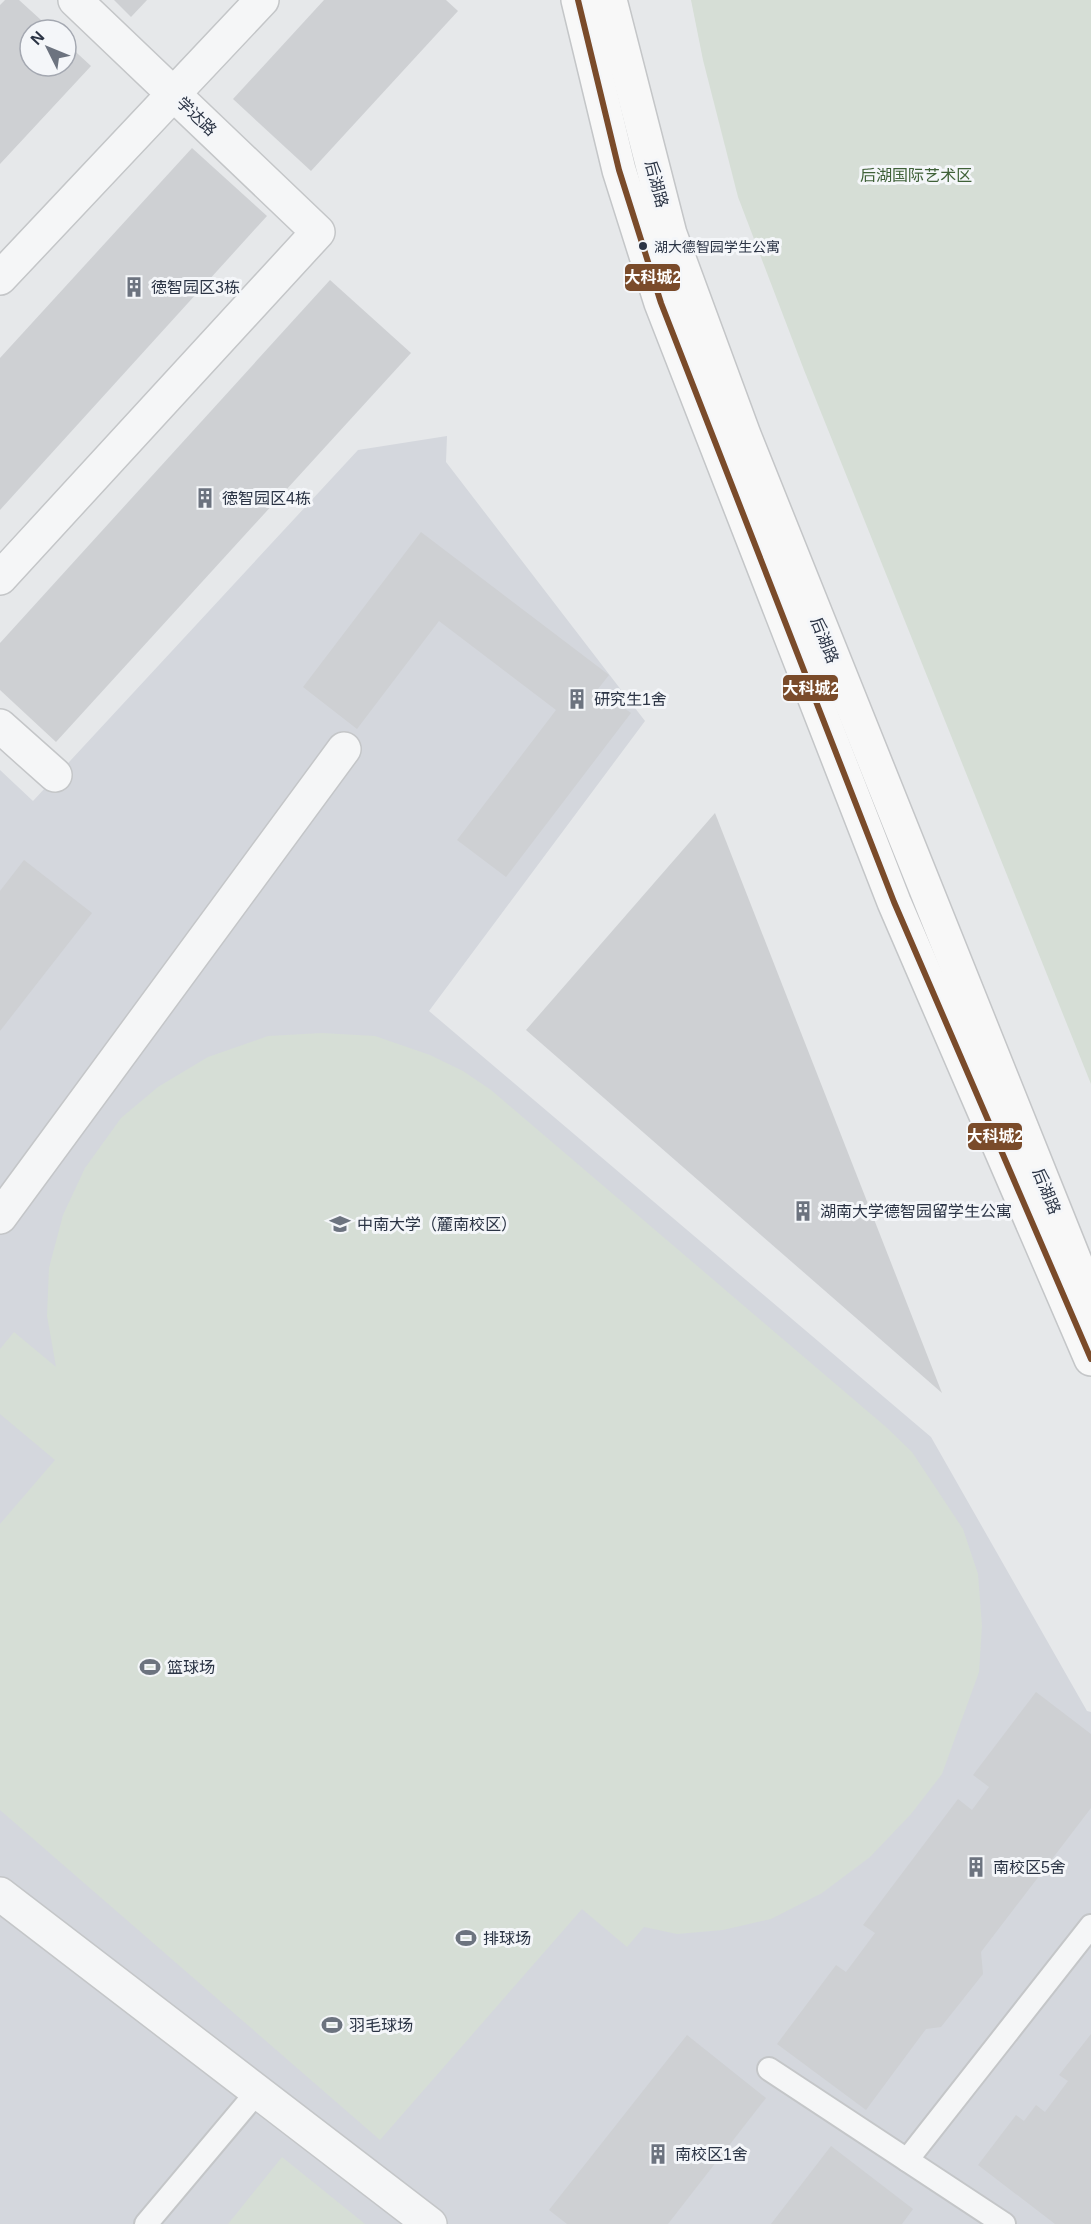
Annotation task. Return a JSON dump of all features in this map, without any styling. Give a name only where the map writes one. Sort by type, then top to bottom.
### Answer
[{"type":"main road","name":"后湖路","points":[[578,0],[619,170],[665,314],[894,903],[1091,1359]]},
{"type":"main road","name":"后湖路","points":[[610,0],[670,234],[744,435],[1091,1301]]},
{"type":"street","name":"学达路","points":[[0,578],[318,232],[75,0]]},
{"type":"street","points":[[0,278],[262,0]]},
{"type":"street","points":[[0,726],[55,776]]},
{"type":"street","points":[[0,1217],[344,749]]},
{"type":"street","points":[[0,1894],[430,2224]]},
{"type":"lane","points":[[908,2160],[1091,1926]]},
{"type":"lane","points":[[769,2069],[1000,2223]]},
{"type":"lane","points":[[147,2224],[256,2092]]},
{"type":"shaded area","name":"中南大学（麓南校区）","points":[[447,436],[446,462],[645,721],[429,1011],[931,1437],[1087,1711],[1091,1712],[1091,2224],[0,2224],[0,770],[33,801],[358,450]]},
{"type":"green space","name":"后湖国际艺术区","points":[[691,0],[1091,0],[1091,1084],[804,370],[738,197],[703,60]]},
{"type":"green space","points":[[322,1033],[375,1036],[430,1055],[463,1071],[491,1090],[886,1427],[912,1452],[963,1529],[978,1574],[982,1626],[979,1672],[942,1774],[911,1814],[870,1857],[822,1893],[771,1919],[723,1930],[677,1934],[644,1927],[627,1947],[582,1909],[380,2140],[0,1810],[0,1524],[55,1460],[0,1414],[0,1349],[14,1332],[56,1367],[47,1316],[49,1268],[63,1215],[85,1168],[121,1118],[158,1087],[208,1057],[268,1036]]},
{"type":"green space","points":[[282,2157],[365,2224],[228,2224]]},
{"type":"building","points":[[5,0],[19,0],[39,18],[18,18],[18,78],[78,78],[78,54],[91,66],[0,164],[0,5]]},
{"type":"building","points":[[114,0],[147,0],[131,17]]},
{"type":"building","points":[[324,0],[446,0],[458,11],[311,171],[233,99]]},
{"type":"building","name":"徳智园区3栋","points":[[192,148],[267,216],[0,510],[0,358]]},
{"type":"building","name":"徳智园区4栋","points":[[330,280],[411,353],[56,742],[0,690],[0,643]]},
{"type":"building","name":"研究生1舍","points":[[421,532],[609,675],[598,689],[631,713],[506,877],[457,840],[556,710],[439,621],[357,729],[303,687]]},
{"type":"building","name":"湖南大学德智园留学生公寓","points":[[715,813],[942,1393],[526,1030]]},
{"type":"building","points":[[24,860],[92,913],[0,1031],[0,891]]},
{"type":"building","name":"南校区5舍","points":[[1036,1692],[1091,1734],[1091,1808],[981,1952],[983,1974],[941,2027],[926,2029],[866,2110],[777,2044],[836,1965],[846,1972],[875,1933],[863,1925],[958,1799],[972,1810],[989,1787],[973,1775]]},
{"type":"building","points":[[1091,2034],[1091,2224],[1055,2224],[978,2165],[1016,2115],[1024,2121],[1036,2105],[1045,2112],[1068,2081],[1059,2075]]},
{"type":"building","name":"南校区1舍","points":[[687,2035],[766,2098],[668,2224],[567,2224],[549,2210]]},
{"type":"building","points":[[831,2146],[913,2209],[902,2224],[771,2224]]},
{"type":"transit line","name":"大科城2","points":[[578,0],[619,170],[661,303],[894,902],[1091,1359]]},
{"type":"place","name":"湖大德智园学生公寓","points":[[643,246]]},
{"type":"place","name":"徳智园区3栋","points":[[134,287]]},
{"type":"place","name":"徳智园区4栋","points":[[205,498]]},
{"type":"place","name":"研究生1舍","points":[[577,699]]},
{"type":"place","name":"湖南大学德智园留学生公寓","points":[[803,1211]]},
{"type":"place","name":"中南大学（麓南校区）","points":[[340,1224]]},
{"type":"place","name":"篮球场","points":[[150,1667]]},
{"type":"place","name":"南校区5舍","points":[[976,1867]]},
{"type":"place","name":"排球场","points":[[466,1938]]},
{"type":"place","name":"羽毛球场","points":[[332,2025]]},
{"type":"place","name":"南校区1舍","points":[[658,2154]]}]
